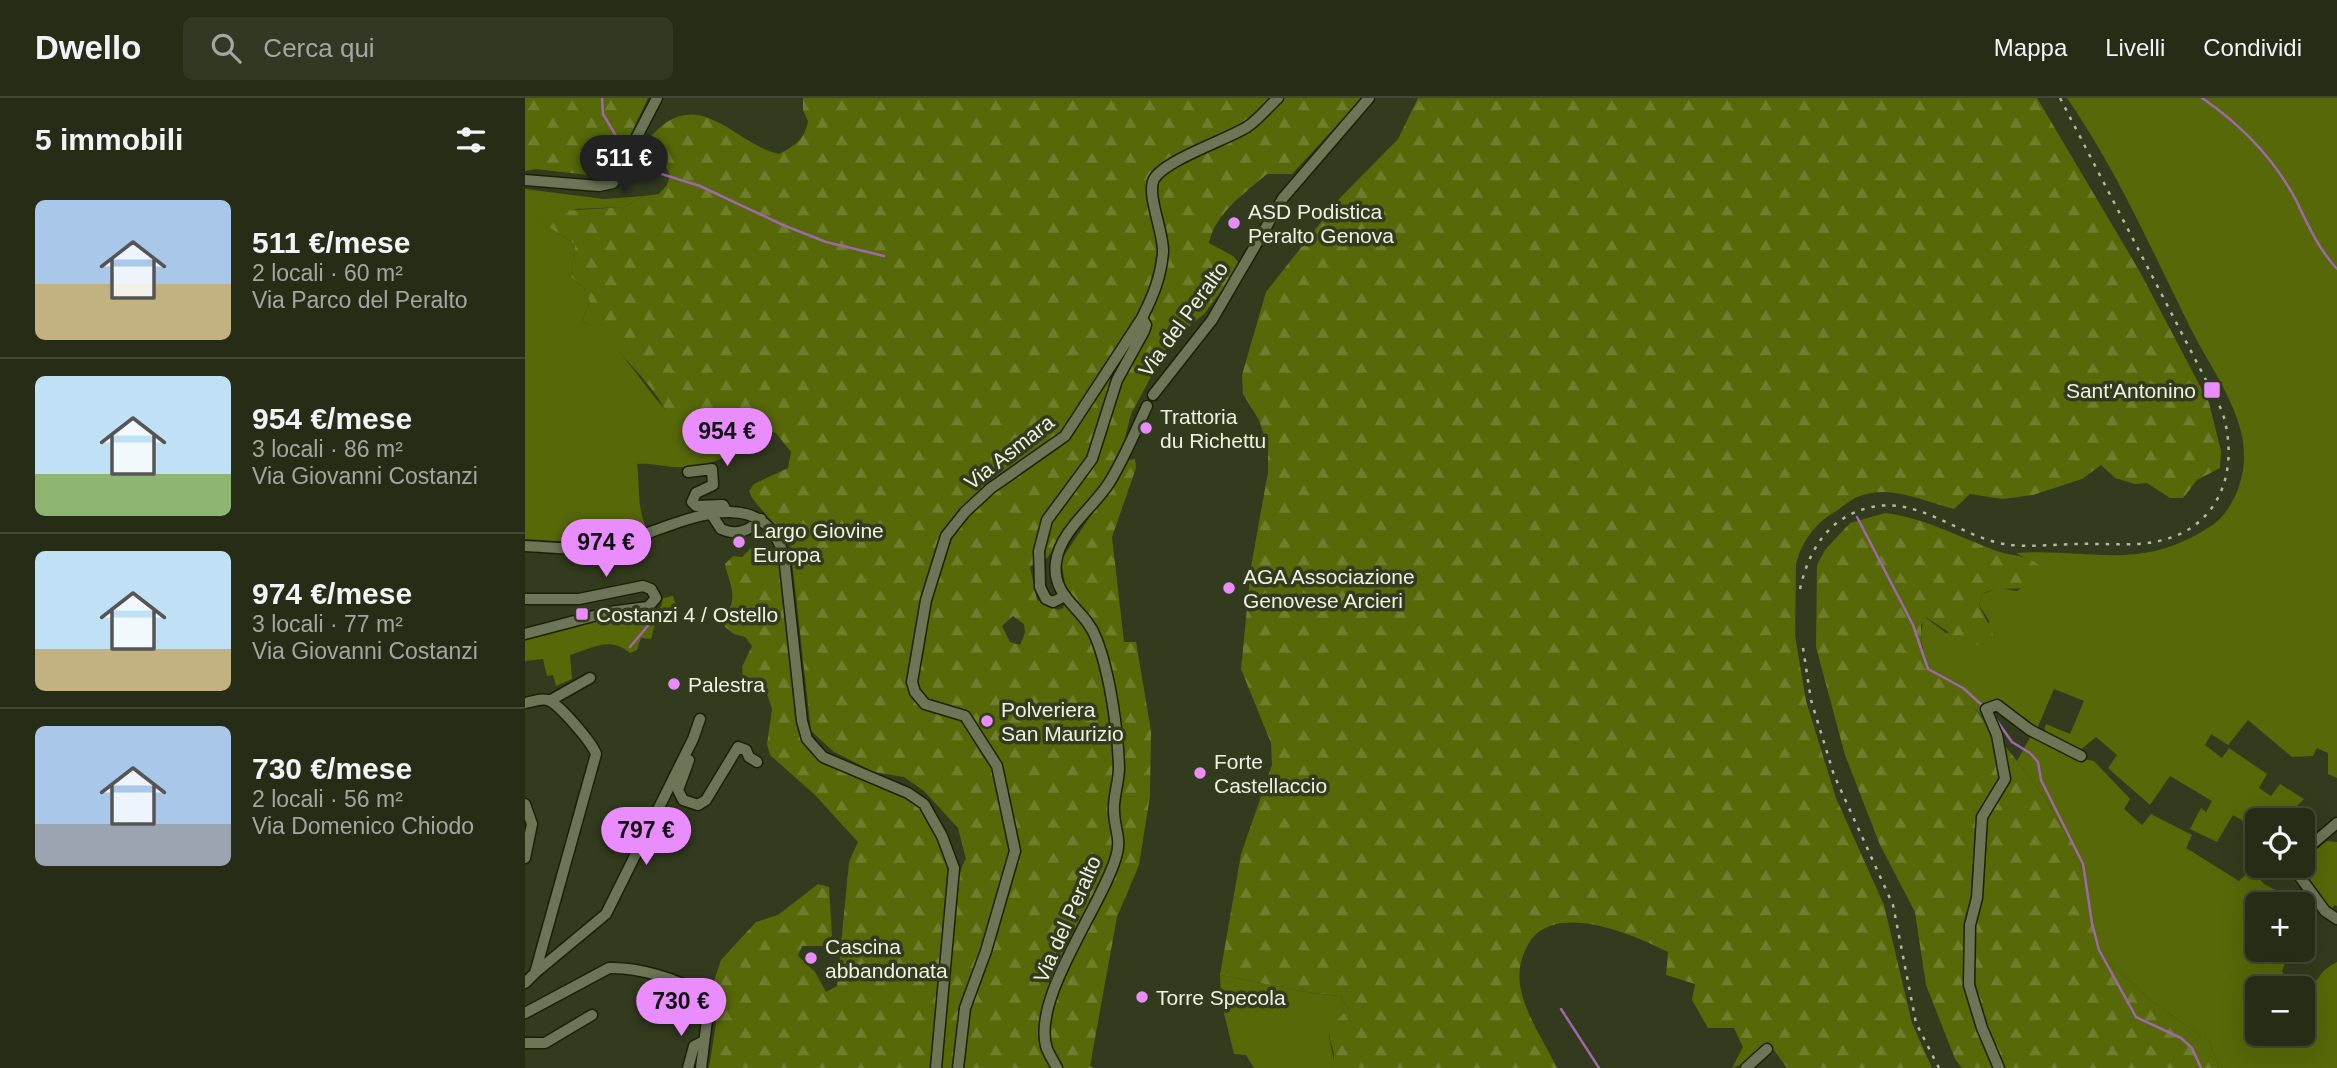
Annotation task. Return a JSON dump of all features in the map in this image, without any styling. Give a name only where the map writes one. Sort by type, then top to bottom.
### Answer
[{"type":"street","points":[[525,180],[599,186],[613,183],[657,98]]},
{"type":"street","points":[[1063,597],[1053,602],[1039,587],[1042,536],[1047,520],[1092,459],[1117,380],[1146,325],[1142,318],[1159,281],[1163,250],[1151,190],[1153,180],[1160,171],[1248,127],[1278,98]]},
{"type":"street","name":"Via del Peralto","points":[[1153,395],[1212,320],[1283,198],[1369,98]]},
{"type":"street","name":"Via Asmara","points":[[958,1068],[965,1008],[986,951],[1015,849],[997,766],[984,742],[965,716],[935,709],[925,704],[915,692],[912,677],[926,600],[946,537],[965,512],[991,488],[1065,436],[1142,318]]},
{"type":"street","name":"Via del Peralto","points":[[1058,1068],[1047,1048],[1045,1030],[1055,986],[1105,886],[1120,839],[1114,811],[1119,771],[1115,730],[1101,653],[1096,636],[1079,609],[1063,597],[1056,576],[1056,559],[1071,532],[1116,471],[1147,407]]},
{"type":"street","points":[[688,472],[712,469],[713,485],[696,494],[692,502],[696,506],[723,505],[727,512]]},
{"type":"street","points":[[525,546],[603,547],[646,531],[727,512],[742,512],[761,519],[773,530],[784,556],[802,721],[807,739],[823,757],[908,793],[924,803],[942,836],[954,868],[936,1068]]},
{"type":"street","points":[[712,515],[721,529],[734,532],[743,532],[761,519]]},
{"type":"street","points":[[525,599],[579,599],[643,586],[651,589],[656,598],[648,607],[609,612],[525,634]]},
{"type":"street","points":[[525,703],[551,700],[590,678]]},
{"type":"street","points":[[535,973],[596,757],[591,744],[551,700]]},
{"type":"street","points":[[1999,1068],[1982,1028],[1969,985],[1970,925],[1977,898],[1982,817],[2005,779],[1992,707],[2081,756]]},
{"type":"street","points":[[525,983],[606,914],[693,739],[700,719]]},
{"type":"street","points":[[693,739],[696,744],[678,786],[680,796],[693,804],[701,805],[706,800],[738,747],[757,762]]},
{"type":"street","points":[[525,804],[532,824],[525,858]]},
{"type":"street","points":[[2315,842],[2337,823]]},
{"type":"street","points":[[2300,878],[2325,911],[2337,919]]},
{"type":"street","points":[[525,1013],[609,968],[623,968],[689,986],[703,993],[708,1012],[701,1068]]},
{"type":"street","points":[[525,1043],[545,1043],[591,1015]]},
{"type":"street","points":[[688,1068],[694,1046],[705,1041]]},
{"type":"street","points":[[1746,1068],[1767,1049]]},
{"type":"green space","points":[[525,98],[648,98],[621,155],[606,177],[535,169],[525,171]]},
{"type":"green space","points":[[803,98],[1362,98],[1292,174],[1267,174],[1232,204],[1217,222],[1209,243],[1233,256],[1238,262],[1237,270],[1204,314],[1169,343],[1131,414],[1124,442],[1103,483],[1046,559],[1030,567],[1037,600],[1058,610],[1063,608],[1067,596],[1061,560],[1128,460],[1135,459],[1136,468],[1112,537],[1124,642],[1136,642],[1151,731],[1150,796],[1139,865],[1117,917],[1090,1066],[1094,1068],[941,1068],[951,927],[960,874],[966,859],[958,828],[924,791],[904,777],[874,772],[834,752],[811,731],[790,543],[749,491],[754,484],[788,468],[791,452],[776,433],[768,431],[724,449],[699,447],[668,425],[665,409],[640,374],[603,337],[582,321],[590,302],[583,287],[571,277],[575,244],[542,223],[545,212],[624,207],[644,196],[659,194],[667,185],[670,175],[662,158],[646,163],[627,185],[620,185],[655,132],[680,116],[694,115],[711,119],[779,154],[802,137],[808,121],[803,110]],"holes":[[[1013,616],[1024,624],[1025,633],[1020,645],[1010,642],[1002,626]]]},
{"type":"green space","points":[[1418,98],[2037,98],[2140,272],[2209,403],[2221,451],[2220,468],[2197,480],[2183,498],[2170,498],[2147,483],[2135,484],[2115,478],[2101,465],[2082,479],[2033,495],[2002,499],[1970,494],[1954,509],[1896,493],[1872,493],[1853,499],[1820,523],[1805,542],[1796,564],[1795,635],[1806,701],[1836,798],[1884,905],[1912,1023],[1932,1068],[1787,1068],[1774,1050],[1761,1046],[1747,1062],[1732,1068],[1743,1047],[1734,1028],[1708,1028],[1692,1000],[1695,984],[1666,975],[1668,952],[1616,930],[1576,922],[1557,924],[1541,930],[1529,943],[1520,969],[1522,996],[1557,1068],[1331,1068],[1334,1052],[1330,1034],[1338,1019],[1349,1009],[1340,996],[1220,975],[1241,854],[1272,765],[1271,743],[1241,669],[1251,567],[1268,472],[1268,447],[1259,420],[1243,394],[1242,375],[1266,292],[1340,198],[1398,139]]},
{"type":"green space","points":[[2067,98],[2337,98],[2337,778],[2328,774],[2328,753],[2317,748],[2313,756],[2292,757],[2248,720],[2228,745],[2211,734],[2205,745],[2222,758],[2229,748],[2267,774],[2259,788],[2271,796],[2280,784],[2304,799],[2295,808],[2245,808],[2245,822],[2233,815],[2217,842],[2190,829],[2201,808],[2206,812],[2212,801],[2170,776],[2150,805],[2108,768],[2117,755],[2096,737],[2079,751],[2043,734],[2046,724],[2070,734],[2084,701],[2054,689],[2036,731],[1994,701],[1983,706],[1982,716],[1940,681],[1929,665],[1922,645],[1925,617],[1946,633],[1990,622],[1979,605],[1982,594],[1999,588],[2017,591],[2044,569],[2016,553],[2115,555],[2161,549],[2211,526],[2231,505],[2239,486],[2244,457],[2243,441],[2233,408],[2118,183]]},
{"type":"green space","points":[[525,189],[604,199],[644,196],[624,207],[576,209],[542,223],[575,244],[571,277],[583,287],[590,302],[582,321],[617,349],[655,397],[685,426],[724,449],[768,431],[733,454],[707,464],[679,467],[637,464],[645,525],[590,543],[525,539]]},
{"type":"green space","points":[[1885,513],[1927,523],[1994,550],[2025,558],[2044,569],[2043,579],[2028,587],[1998,589],[1982,594],[1979,605],[1993,634],[1987,643],[1969,646],[1926,617],[1921,626],[1922,648],[1946,687],[1967,699],[2044,796],[2079,856],[2100,955],[2154,1003],[2210,1042],[2219,1068],[1962,1068],[1955,1059],[1926,985],[1915,912],[1880,845],[1845,755],[1816,647],[1817,565],[1825,550],[1850,523]]},
{"type":"green space","points":[[752,547],[766,560],[780,564],[797,723],[805,742],[816,756],[831,766],[885,786],[918,805],[929,819],[941,844],[949,869],[932,1068],[709,1068],[716,1024],[714,981],[721,960],[756,922],[778,915],[818,884],[829,887],[832,936],[826,946],[802,946],[798,956],[815,972],[826,992],[837,986],[849,862],[858,842],[815,795],[770,755],[767,744],[772,709],[765,687],[743,679],[742,667],[752,646],[745,637],[734,634],[725,627],[724,617],[732,597],[725,564],[733,556],[742,557]]},
{"type":"green space","points":[[673,596],[677,609],[673,620],[657,617],[651,639],[641,638],[637,650],[630,653],[608,644],[570,655],[572,679],[556,686],[553,675],[547,676],[543,659],[525,661],[525,640],[607,618],[652,612],[661,607],[663,598]]},
{"type":"green space","points":[[2032,734],[2075,757],[2094,761],[2130,799],[2124,809],[2142,825],[2151,814],[2192,835],[2186,848],[2239,881],[2245,875],[2245,878],[2259,878],[2279,892],[2245,892],[2245,962],[2286,962],[2282,971],[2284,976],[2245,976],[2245,1046],[2315,1046],[2315,981],[2328,967],[2337,962],[2337,1068],[2219,1068],[2210,1042],[2154,1003],[2100,955],[2079,856],[2044,796],[2017,761]]},
{"type":"green space","points":[[2327,841],[2337,842],[2337,906],[2334,905],[2331,911],[2306,878],[2315,878],[2315,850]]},
{"type":"green space","points":[[1220,975],[1340,996],[1349,1009],[1329,1036],[1334,1062],[1331,1068],[1254,1068],[1246,1055],[1234,1054],[1221,1001]]},
{"type":"waterway","points":[[602,98],[603,114],[625,151]]},
{"type":"waterway","points":[[2202,98],[2230,119],[2267,157],[2296,200],[2319,245],[2337,269]]},
{"type":"waterway","points":[[629,157],[636,166],[700,186],[826,242],[884,256]]},
{"type":"waterway","points":[[1857,517],[1913,625],[1928,669],[1963,688],[1983,706]]},
{"type":"waterway","points":[[630,647],[662,609]]},
{"type":"waterway","points":[[1995,718],[2012,742],[2030,753],[2038,762],[2041,780],[2083,864],[2099,950],[2136,1017],[2181,1038],[2192,1048],[2201,1068]]},
{"type":"waterway","points":[[1561,1009],[1599,1068]]},
{"type":"railway","points":[[1800,589],[1809,561],[1823,536],[1844,518],[1872,507],[1906,507],[1987,540],[2004,544],[2129,544],[2149,543],[2181,534],[2198,523],[2221,492],[2229,453],[2222,411],[2060,98]]},
{"type":"railway","points":[[1803,648],[1811,700],[1834,775],[1893,905],[1916,1023],[1939,1068]]},
{"type":"place","name":"ASD Podistica Peralto Genova","points":[[1234,223]]},
{"type":"place","name":"Sant'Antonino","points":[[2212,390]]},
{"type":"place","name":"Trattoria du Richettu","points":[[1146,428]]},
{"type":"place","name":"Largo Giovine Europa","points":[[739,542]]},
{"type":"place","name":"AGA Associazione Genovese Arcieri","points":[[1229,588]]},
{"type":"place","name":"Costanzi 4 / Ostello","points":[[582,614]]},
{"type":"place","name":"Palestra","points":[[674,684]]},
{"type":"place","name":"Polveriera San Maurizio","points":[[987,721]]},
{"type":"place","name":"Forte Castellaccio","points":[[1200,773]]},
{"type":"place","name":"Cascina abbandonata","points":[[811,958]]},
{"type":"place","name":"Torre Specola","points":[[1142,997]]}]
